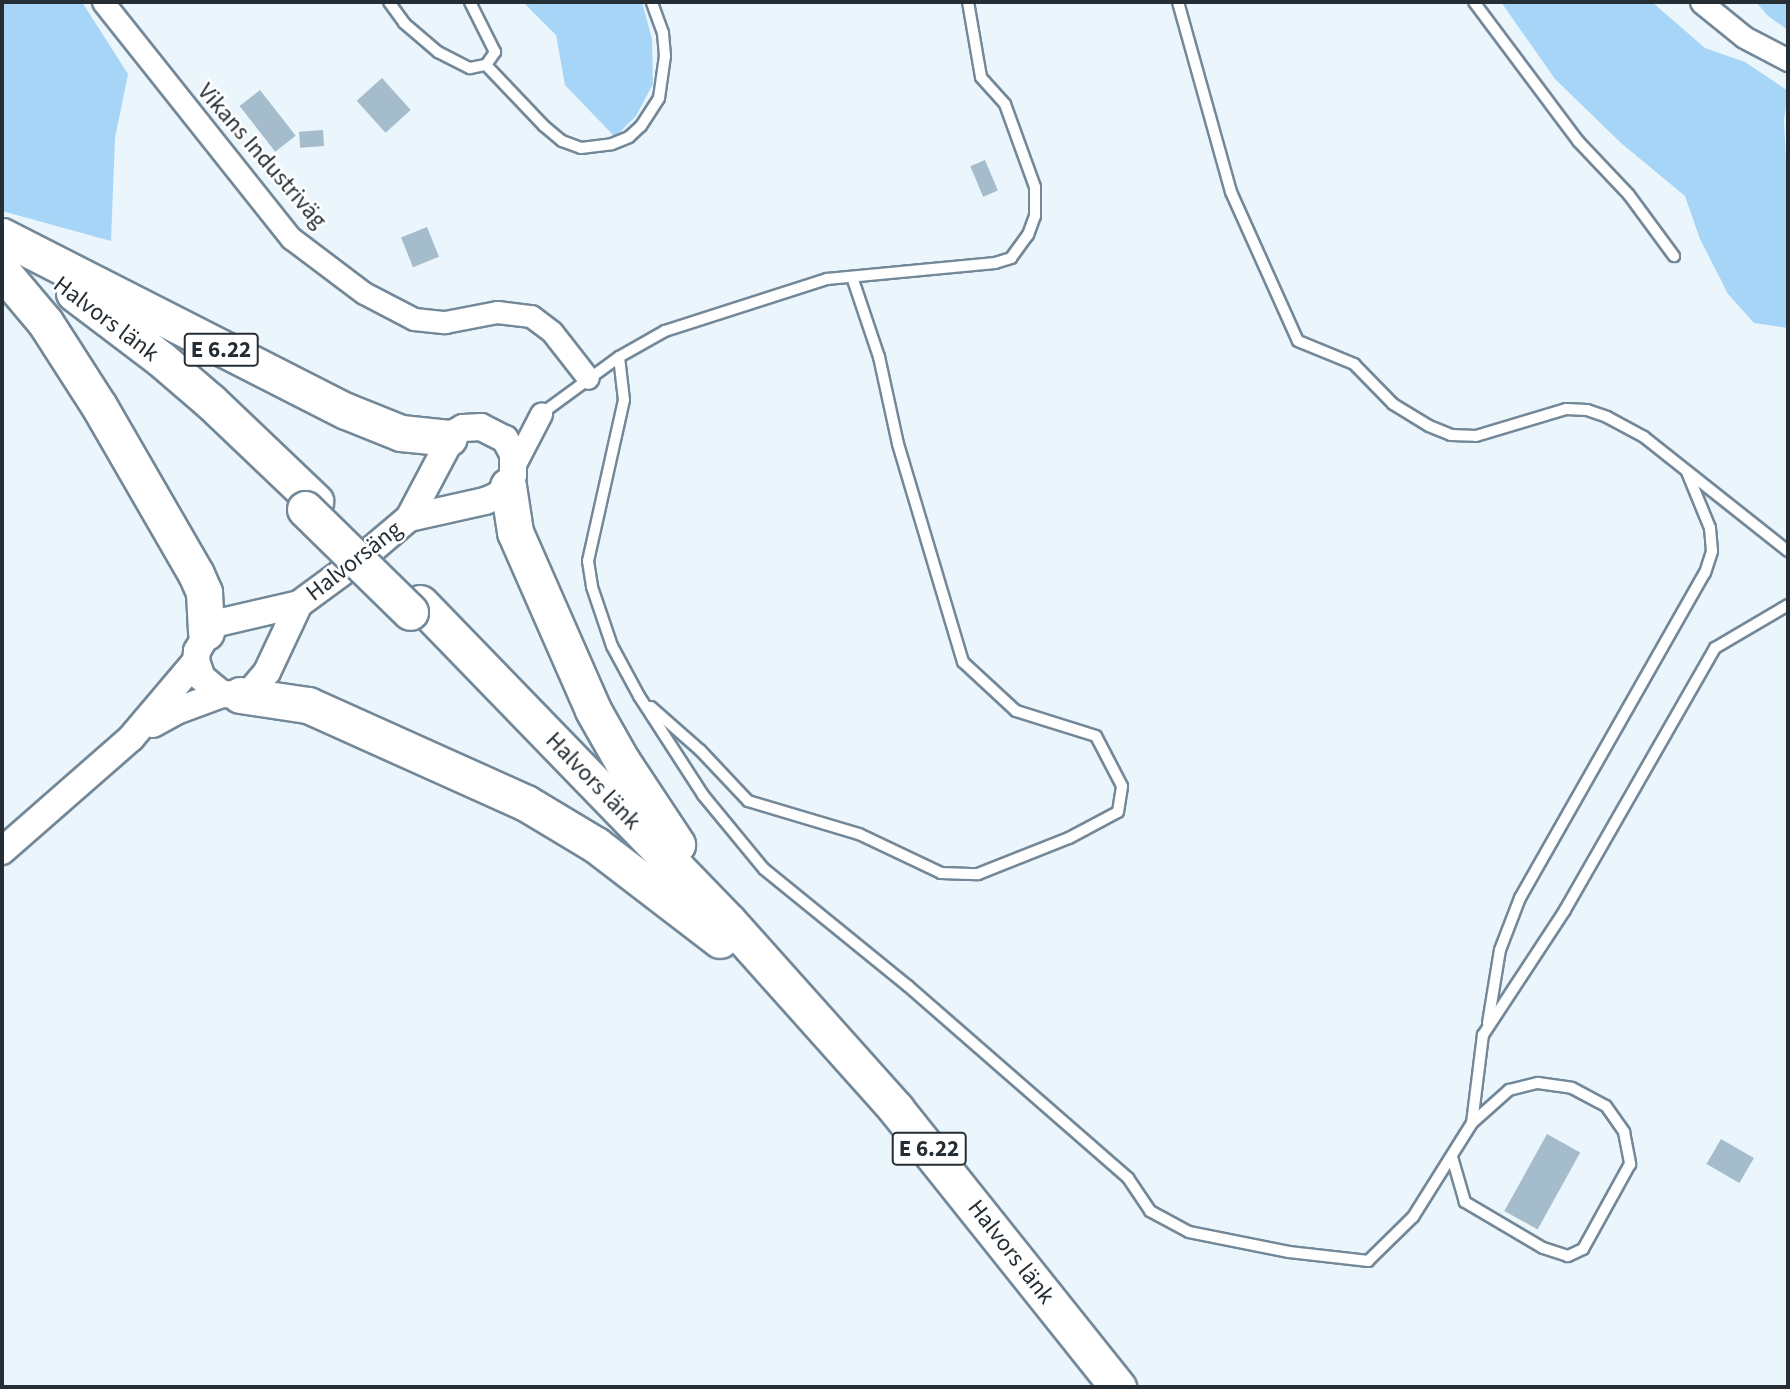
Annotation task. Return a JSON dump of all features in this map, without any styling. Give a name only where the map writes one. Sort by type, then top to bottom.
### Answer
[{"type":"highway","name":"E 6.22","points":[[2,239],[345,411],[401,433],[449,438]]},
{"type":"highway","name":"Halvors länk","points":[[2,239],[161,359],[415,607],[896,1109],[1118,1387]]},
{"type":"highway","name":"Halvors länk","points":[[2,264],[35,283],[132,355],[310,505]]},
{"type":"highway","points":[[2,271],[45,322],[99,406],[196,574],[204,592],[201,646]]},
{"type":"highway","name":"E 6.22","points":[[511,476],[515,532],[593,710],[622,761],[734,938]]},
{"type":"highway","name":"E 6.22","points":[[231,694],[308,705],[526,803],[596,845],[734,938]]},
{"type":"highway","name":"Halvors länk","points":[[734,938],[970,1220],[1096,1387]]},
{"type":"street","name":"Vikans Industriväg","points":[[103,2],[291,238],[364,293],[414,319],[445,322],[497,312],[531,316],[552,332],[588,378]]},
{"type":"street","points":[[1701,2],[1744,37],[1788,60]]},
{"type":"street","points":[[490,429],[522,422],[541,414]]},
{"type":"street","points":[[511,476],[541,414]]},
{"type":"street","name":"E 6.22","points":[[449,438],[463,428],[490,429],[509,444],[511,476]]},
{"type":"street","name":"Halvorsäng","points":[[409,518],[449,438]]},
{"type":"street","name":"Halvorsäng","points":[[2,851],[131,738],[176,711],[252,690],[263,678],[299,604],[409,518],[485,501],[511,476]]},
{"type":"street","name":"Halvorsäng","points":[[131,738],[201,646],[213,624],[299,604]]},
{"type":"street","points":[[201,646],[202,678],[231,694]]},
{"type":"lane","points":[[389,2],[404,23],[438,52],[470,68],[486,65],[495,52],[470,2]]},
{"type":"lane","points":[[486,65],[544,126],[562,141],[581,148],[612,144],[629,137],[641,126],[659,98],[665,56],[663,33],[652,2]]},
{"type":"lane","points":[[541,414],[619,357],[665,331],[827,279],[995,263],[1012,258],[1028,234],[1035,216],[1035,187],[1005,104],[981,77],[968,2]]},
{"type":"lane","points":[[1178,2],[1231,192],[1298,341],[1354,364],[1394,404],[1429,426],[1451,435],[1476,436],[1566,409],[1587,410],[1607,417],[1644,437],[1788,551]]},
{"type":"lane","points":[[1474,2],[1578,141],[1629,195],[1674,256]]},
{"type":"lane","points":[[639,696],[700,750],[748,801],[859,834],[941,873],[978,874],[1069,838],[1118,812],[1122,786],[1097,736],[1016,711],[962,662],[898,444],[879,357],[852,276]]},
{"type":"lane","points":[[619,357],[624,400],[588,561],[592,587],[612,646],[639,696],[703,795],[764,869],[908,986],[1128,1178],[1150,1211],[1189,1232],[1289,1252],[1368,1261],[1413,1217],[1472,1123],[1509,1090],[1538,1083],[1572,1088],[1606,1106],[1624,1132],[1630,1164],[1583,1249],[1568,1256],[1544,1248],[1465,1202],[1452,1157]]},
{"type":"lane","points":[[1488,1028],[1500,950],[1520,898],[1705,573],[1712,551],[1710,528],[1686,470]]},
{"type":"lane","points":[[1472,1123],[1483,1035],[1565,910],[1715,648],[1788,606]]},
{"type":"shaded area","points":[[2,2],[82,2],[128,74],[115,138],[111,241],[2,211]]},
{"type":"shaded area","points":[[523,2],[642,2],[652,39],[653,84],[636,116],[615,137],[565,85],[556,35]]},
{"type":"shaded area","points":[[1501,2],[1652,2],[1705,48],[1745,62],[1788,91],[1784,120],[1788,208],[1788,328],[1754,323],[1728,294],[1700,239],[1685,196],[1621,143],[1555,79]]},
{"type":"shaded area","points":[[1756,2],[1788,2],[1788,30],[1768,16]]},
{"type":"building","points":[[382,78],[411,110],[386,133],[357,101]]},
{"type":"building","points":[[260,90],[296,136],[275,152],[240,106]]},
{"type":"building","points":[[323,130],[324,146],[300,148],[299,132]]},
{"type":"building","points":[[985,160],[998,190],[983,197],[970,166]]},
{"type":"building","points":[[427,227],[439,257],[413,267],[401,237]]},
{"type":"building","points":[[1547,1134],[1580,1152],[1538,1229],[1504,1211]]},
{"type":"building","points":[[1721,1139],[1754,1158],[1739,1183],[1706,1164]]}]
